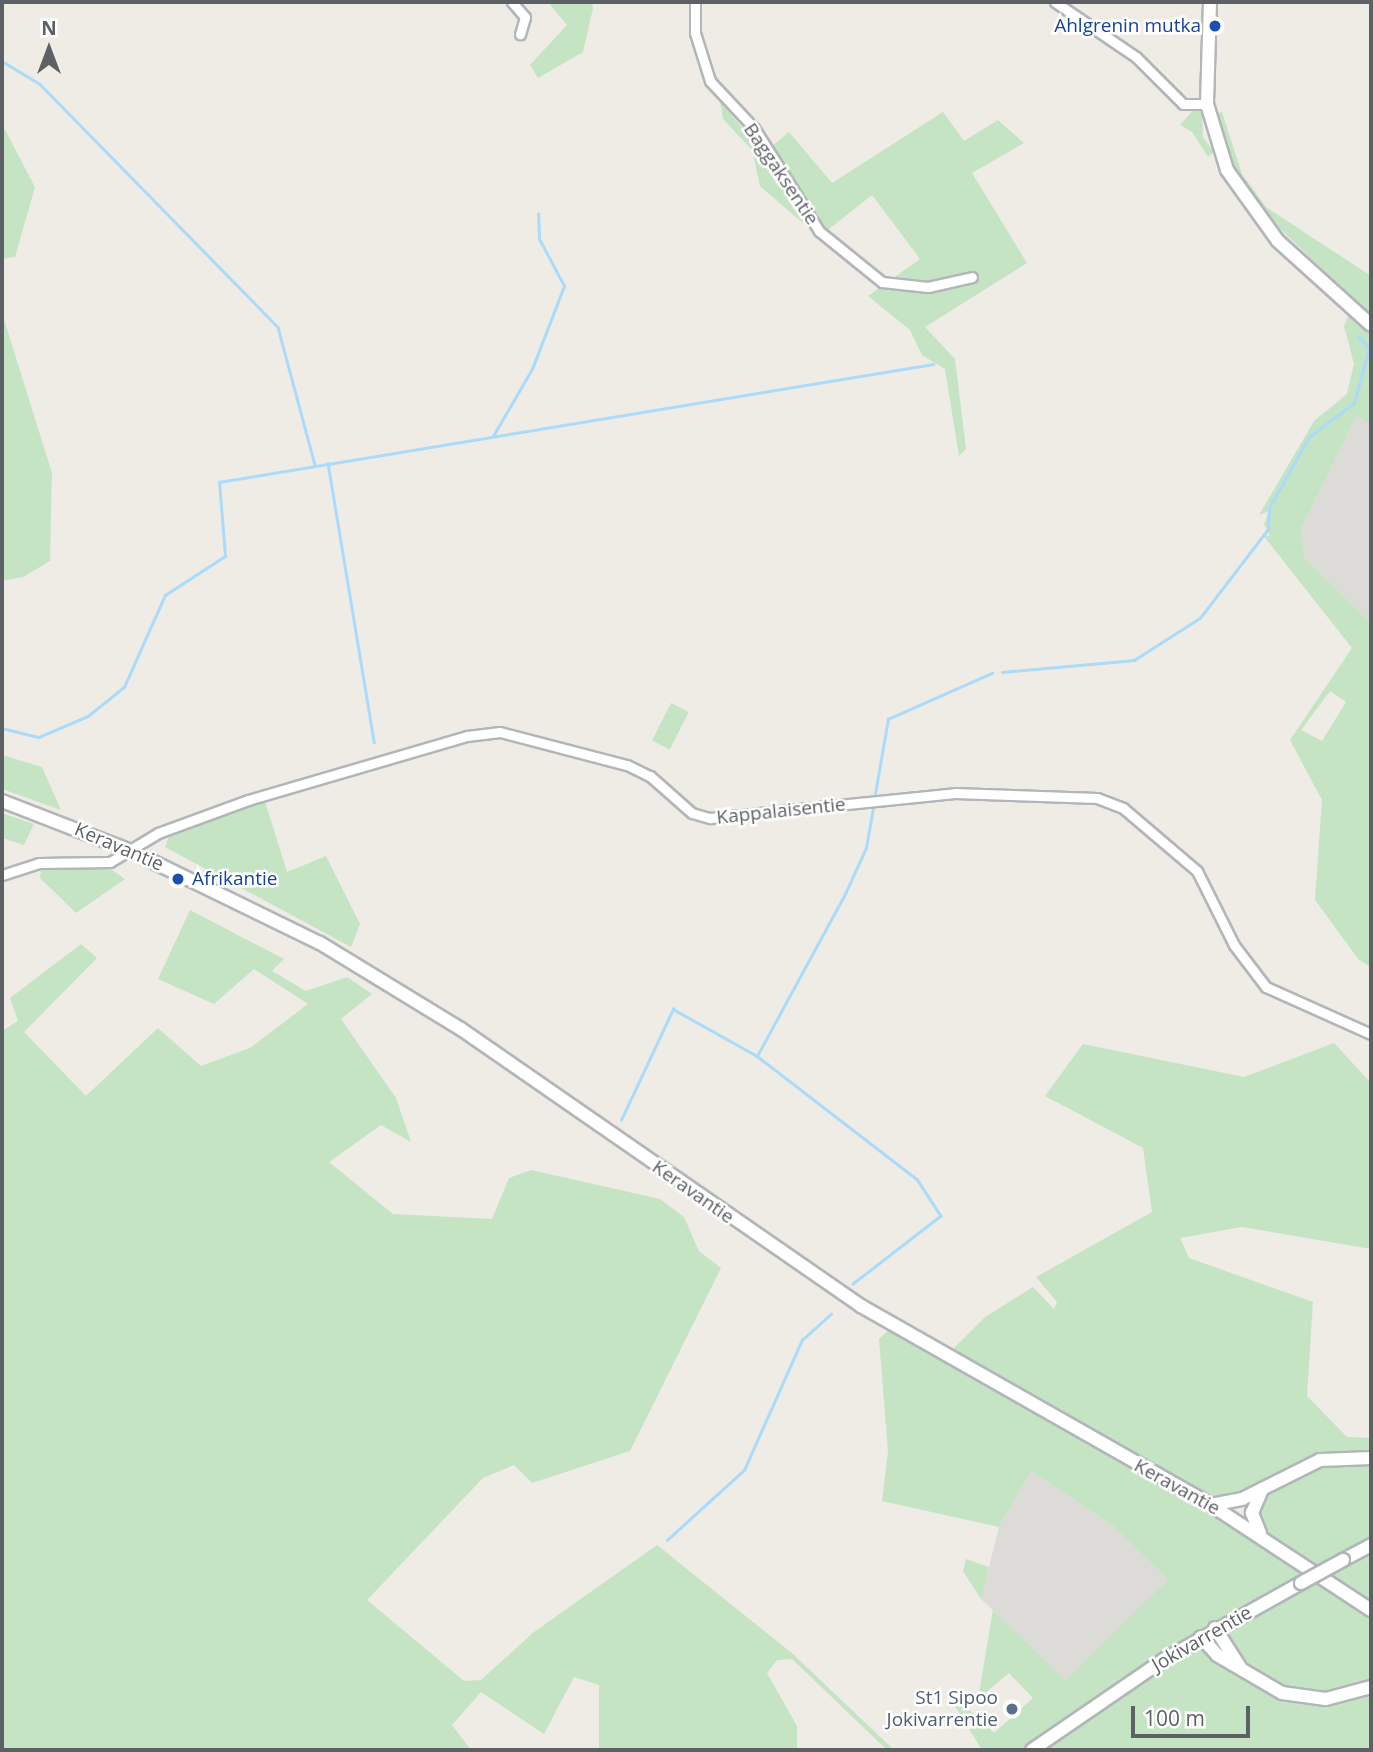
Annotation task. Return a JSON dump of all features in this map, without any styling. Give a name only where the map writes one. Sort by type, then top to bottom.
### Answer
[{"type":"main road","points":[[1210,2],[1207,104],[1219,149],[1251,210],[1371,325]]},
{"type":"main road","name":"Keravantie","points":[[2,801],[131,851],[277,920],[387,983],[861,1306],[1211,1505],[1371,1610]]},
{"type":"main road","points":[[1211,1505],[1264,1488],[1320,1460],[1371,1458]]},
{"type":"main road","points":[[1262,1536],[1252,1513],[1264,1488]]},
{"type":"main road","name":"Jokivarrentie","points":[[1032,1750],[1201,1637],[1371,1545]]},
{"type":"main road","points":[[1215,1629],[1242,1669]]},
{"type":"main road","points":[[1201,1637],[1242,1669],[1302,1698],[1326,1699],[1371,1688]]},
{"type":"street","points":[[512,2],[525,17],[520,34]]},
{"type":"street","name":"Baggaksentie","points":[[695,2],[695,33],[710,81],[754,128],[819,231],[882,282],[928,287],[972,277]]},
{"type":"street","points":[[1055,2],[1136,57],[1183,104],[1207,104]]},
{"type":"street","name":"Kappalaisentie","points":[[131,851],[158,833],[304,781],[500,732],[626,765],[650,776],[692,813],[710,818],[955,793],[1097,798],[1124,808],[1197,871],[1234,945],[1266,987],[1371,1034]]},
{"type":"street","points":[[2,875],[39,863],[110,862],[131,851]]},
{"type":"shaded area","points":[[1356,415],[1371,423],[1371,623],[1305,558],[1301,529]]},
{"type":"shaded area","points":[[1031,1471],[1113,1526],[1169,1581],[1066,1680],[981,1599],[999,1527]]},
{"type":"green space","points":[[548,2],[592,2],[593,8],[583,52],[538,78],[530,65],[567,25]]},
{"type":"green space","points":[[720,102],[764,153],[789,132],[832,183],[943,112],[964,141],[998,120],[1024,143],[972,173],[1027,263],[925,327],[955,359],[966,449],[959,456],[945,369],[922,355],[910,330],[868,296],[920,259],[872,195],[819,237],[760,186],[752,150],[723,119]]},
{"type":"green space","points":[[1193,110],[1202,112],[1203,137],[1214,152],[1208,157],[1192,132],[1180,125]]},
{"type":"green space","points":[[1222,112],[1242,174],[1266,207],[1371,276],[1371,317],[1257,206],[1224,146],[1215,114]]},
{"type":"green space","points":[[2,124],[35,187],[15,257],[2,259]]},
{"type":"green space","points":[[1350,311],[1371,334],[1371,423],[1356,416],[1301,529],[1305,558],[1371,623],[1371,967],[1359,960],[1315,900],[1322,800],[1290,740],[1352,648],[1263,535],[1270,536],[1264,524],[1269,511],[1259,515],[1314,421],[1347,394],[1354,364],[1344,326]],"holes":[[[1330,691],[1346,702],[1322,741],[1301,730]]]},
{"type":"green space","points":[[2,313],[52,473],[50,561],[23,577],[2,581]]},
{"type":"green space","points":[[671,703],[689,712],[670,750],[652,740]]},
{"type":"green space","points":[[2,755],[42,767],[61,810],[2,789]]},
{"type":"green space","points":[[264,798],[287,872],[326,856],[360,924],[351,947],[165,847],[170,834]]},
{"type":"green space","points":[[2,813],[34,824],[24,845],[2,838]]},
{"type":"green space","points":[[41,867],[108,867],[125,879],[76,913],[40,878]]},
{"type":"green space","points":[[190,910],[284,959],[272,971],[306,991],[347,977],[372,994],[341,1019],[396,1098],[411,1142],[381,1125],[329,1162],[393,1214],[492,1219],[509,1178],[531,1170],[660,1199],[684,1217],[699,1251],[721,1268],[630,1451],[532,1483],[514,1465],[483,1478],[367,1600],[464,1681],[481,1680],[534,1632],[657,1545],[793,1654],[894,1750],[887,1750],[792,1659],[777,1660],[767,1673],[797,1726],[797,1750],[599,1750],[599,1685],[574,1677],[544,1734],[481,1692],[452,1725],[471,1750],[2,1750],[2,1031],[18,1021],[10,998],[81,944],[97,958],[24,1032],[86,1096],[158,1028],[201,1066],[250,1048],[308,1004],[254,969],[214,1004],[158,979]]},
{"type":"green space","points":[[1334,1043],[1371,1083],[1371,1249],[1242,1227],[1180,1238],[1189,1258],[1313,1302],[1307,1396],[1347,1437],[1371,1438],[1371,1750],[982,1750],[953,1703],[958,1699],[994,1733],[1033,1698],[1009,1673],[978,1699],[993,1610],[1066,1680],[1168,1580],[1113,1526],[1031,1471],[999,1527],[882,1501],[888,1452],[879,1339],[893,1326],[945,1357],[985,1317],[1033,1287],[1054,1309],[1057,1302],[1036,1277],[1152,1212],[1143,1148],[1045,1096],[1083,1044],[1244,1077]],"holes":[[[1258,1495],[1254,1524],[1262,1535],[1213,1505]],[[1215,1629],[1234,1665],[1201,1637]]]},
{"type":"green space","points":[[966,1559],[989,1567],[981,1599],[963,1571]]},
{"type":"waterway","points":[[2,61],[40,84],[278,327],[315,465]]},
{"type":"waterway","points":[[493,436],[532,369],[564,286],[539,239],[538,214]]},
{"type":"waterway","points":[[1002,672],[1134,660],[1200,618],[1268,529],[1269,508],[1309,437],[1354,403],[1369,348],[1358,336]]},
{"type":"waterway","points":[[2,728],[39,737],[88,716],[124,687],[165,595],[225,556],[219,482],[933,364]]},
{"type":"waterway","points":[[328,463],[374,742]]},
{"type":"waterway","points":[[875,794],[888,719],[992,673]]},
{"type":"waterway","points":[[757,1056],[844,896],[866,848],[873,808]]},
{"type":"waterway","points":[[621,1120],[673,1009],[757,1056],[917,1179],[941,1216],[853,1284]]},
{"type":"waterway","points":[[667,1540],[744,1470],[802,1340],[831,1314]]},
{"type":"place","name":"Ahlgrenin mutka","points":[[1215,26]]},
{"type":"place","name":"Afrikantie","points":[[178,879]]},
{"type":"place","name":"St1 Sipoo Jokivarrentie","points":[[1012,1709]]}]
